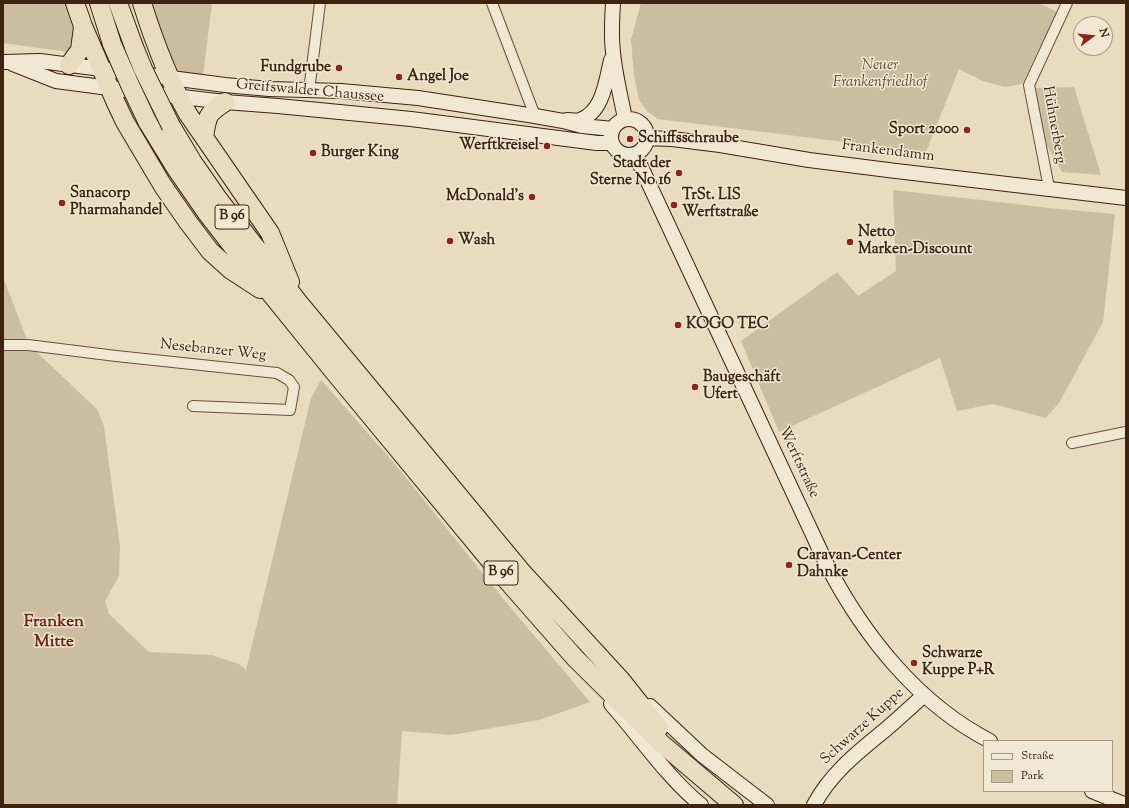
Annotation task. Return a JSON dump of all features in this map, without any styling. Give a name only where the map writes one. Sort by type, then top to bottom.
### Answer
[{"type":"highway","points":[[75,3],[101,69],[125,122],[152,168],[188,222],[210,251],[231,270],[272,297]]},
{"type":"highway","name":"B 96","points":[[99,3],[112,44],[147,121],[195,197],[272,297],[456,520],[575,658],[660,743],[734,805]]},
{"type":"highway","name":"B 96","points":[[118,3],[142,69],[171,126],[192,161],[215,194],[299,303],[521,571],[621,680],[671,743],[711,787]]},
{"type":"highway","points":[[142,3],[152,35],[179,97],[188,114],[270,233],[299,303]]},
{"type":"highway","points":[[69,65],[80,50],[83,26]]},
{"type":"highway","points":[[204,137],[208,117],[212,111],[225,102]]},
{"type":"main road","points":[[613,3],[613,52],[616,78],[625,119]]},
{"type":"main road","points":[[564,121],[580,120],[596,109],[602,97],[613,52]]},
{"type":"main road","name":"Greifswalder Chaussee","points":[[6,62],[40,61],[170,79],[269,89],[341,91],[418,98],[564,121],[612,136]]},
{"type":"main road","name":"Greifswalder Chaussee","points":[[6,62],[56,81],[179,97],[411,118],[597,143],[612,136]]},
{"type":"main road","points":[[625,119],[636,120],[644,127],[646,138],[643,147],[635,154],[628,155],[621,153],[616,149],[612,136],[616,125],[625,119]]},
{"type":"main road","name":"Frankendamm","points":[[646,138],[706,143],[809,160],[1126,198]]},
{"type":"main road","name":"Werftstraße","points":[[635,154],[835,581],[843,595],[864,628],[924,695],[963,725],[988,740]]},
{"type":"main road","points":[[575,658],[604,697],[627,722],[661,766],[701,805]]},
{"type":"main road","points":[[621,680],[702,755],[767,805]]},
{"type":"main road","name":"Schwarze Kuppe","points":[[814,805],[831,779],[848,760],[899,718],[924,695]]},
{"type":"main road","points":[[1094,792],[1126,805]]},
{"type":"street","points":[[309,91],[320,3]]},
{"type":"street","points":[[492,3],[535,116]]},
{"type":"street","name":"Hühnerberg","points":[[1049,188],[1029,85],[1067,3]]},
{"type":"street","name":"Nesebanzer Weg","points":[[3,345],[28,345],[277,373],[289,380],[294,387],[290,410],[193,406]]},
{"type":"street","points":[[1072,443],[1126,432]]},
{"type":"green space","points":[[3,3],[69,3],[76,26],[75,47],[68,52],[3,43]]},
{"type":"green space","points":[[142,3],[212,3],[202,83],[170,79]]},
{"type":"green space","name":"Neuer Frankenfriedhof","points":[[641,3],[1039,3],[1057,12],[1022,84],[1005,87],[983,81],[959,69],[926,152],[658,119],[647,111],[639,100],[634,75],[631,40]]},
{"type":"green space","points":[[1074,87],[1101,175],[1062,172],[1041,135],[1035,88]]},
{"type":"green space","points":[[893,190],[1115,214],[1103,322],[1059,403],[1046,418],[993,404],[957,411],[940,358],[779,432],[741,341],[837,272],[858,296],[896,271]]},
{"type":"green space","points":[[3,277],[29,345],[97,409],[104,426],[120,547],[119,576],[105,601],[109,614],[149,652],[212,655],[239,664],[246,670],[311,398],[321,380],[394,463],[505,601],[590,702],[539,720],[451,735],[402,731],[397,805],[3,805]]},
{"type":"place","name":"Fundgrube","points":[[339,68]]},
{"type":"place","name":"Angel Joe","points":[[399,77]]},
{"type":"place","name":"Sport 2000","points":[[967,130]]},
{"type":"place","name":"Schiffsschraube","points":[[630,139]]},
{"type":"place","name":"Werftkreisel","points":[[547,146]]},
{"type":"place","name":"Burger King","points":[[313,153]]},
{"type":"place","name":"Stadt der Sterne No 16","points":[[679,173]]},
{"type":"place","name":"McDonald's","points":[[532,197]]},
{"type":"place","name":"Sanacorp Pharmahandel","points":[[62,203]]},
{"type":"place","name":"TrSt. LIS Werftstraße","points":[[674,205]]},
{"type":"place","name":"Wash","points":[[450,241]]},
{"type":"place","name":"Netto Marken-Discount","points":[[850,242]]},
{"type":"place","name":"KOGO TEC","points":[[678,325]]},
{"type":"place","name":"Baugeschäft Ufert","points":[[695,387]]},
{"type":"place","name":"Caravan-Center Dahnke","points":[[789,565]]},
{"type":"place","name":"Schwarze Kuppe P+R","points":[[914,663]]},
{"type":"district","name":"Franken Mitte","points":[[54,633]]}]
